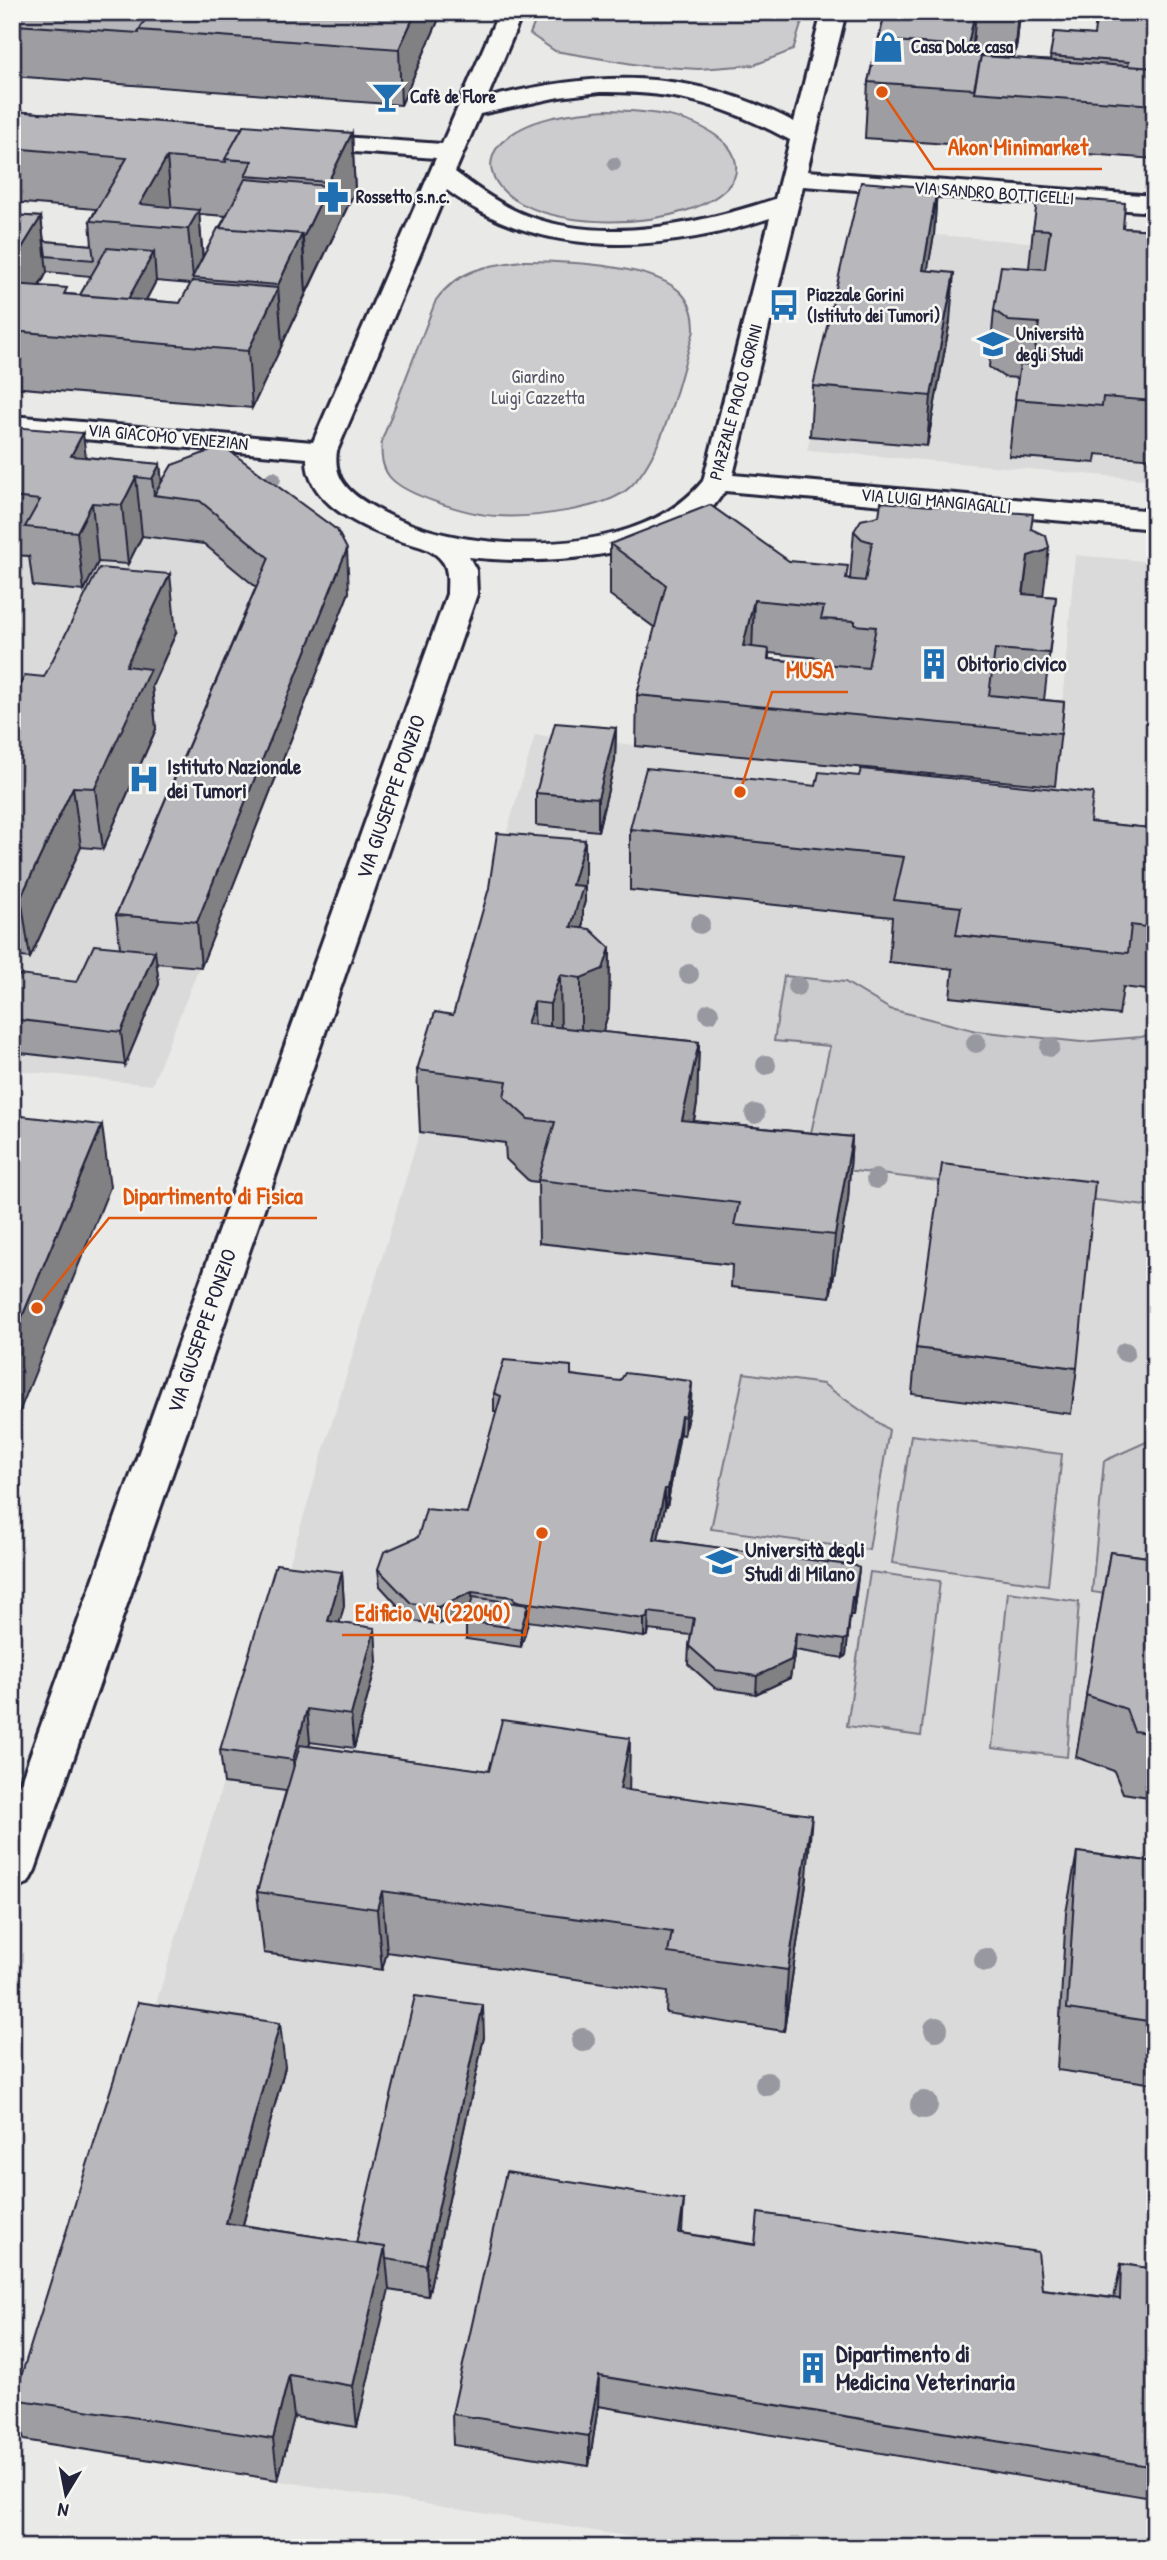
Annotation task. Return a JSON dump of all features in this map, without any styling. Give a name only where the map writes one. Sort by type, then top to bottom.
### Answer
[{"type":"street","points":[[323,451],[511,12]]},
{"type":"street","name":"PIAZZALE PAOLO GORINI","points":[[323,451],[320,467],[328,485],[342,500],[369,517],[403,532],[437,542],[494,550],[531,551],[599,545],[662,527],[701,505],[717,482],[834,12]]},
{"type":"street","points":[[470,109],[570,86],[601,83],[665,85],[724,98],[772,119],[803,137]]},
{"type":"street","points":[[280,140],[446,163],[485,205],[512,218],[580,235],[619,237],[694,230],[729,223],[789,191]]},
{"type":"street","name":"VIA SANDRO BOTTICELLI","points":[[789,191],[1155,204]]},
{"type":"street","name":"VIA GIACOMO VENEZIAN","points":[[12,424],[323,451]]},
{"type":"street","name":"VIA LUIGI MANGIAGALLI","points":[[717,482],[1155,520]]},
{"type":"street","name":"PIAZZALE PAOLO GORINI","points":[[437,542],[455,557],[464,572],[462,594]]},
{"type":"street","name":"PIAZZALE PAOLO GORINI","points":[[462,594],[503,559],[531,551]]},
{"type":"street","name":"VIA GIUSEPPE PONZIO","points":[[12,1870],[462,594]]},
{"type":"shaded area","name":"Università degli Studi","points":[[859,229],[1155,252],[1155,480],[807,450]]},
{"type":"shaded area","name":"Istituto Nazionale dei Tumori","points":[[12,463],[207,480],[339,573],[349,592],[152,1085],[12,1070]]},
{"type":"shaded area","name":"Università degli Studi di Milano","points":[[1075,555],[1155,562],[1155,2548],[701,2548],[24,2440],[420,1132],[535,735],[1055,786]]},
{"type":"green space","points":[[539,12],[805,12],[793,50],[754,65],[699,69],[645,66],[555,51],[530,34]]},
{"type":"green space","points":[[606,110],[654,113],[700,126],[714,134],[732,152],[736,165],[734,178],[715,197],[686,211],[649,219],[608,222],[569,218],[533,209],[507,194],[491,168],[493,156],[501,143],[523,127],[536,122],[564,115]]},
{"type":"green space","name":"Giardino Luigi Cazzetta","points":[[522,261],[608,266],[652,276],[670,284],[683,295],[692,312],[694,331],[662,435],[653,455],[630,487],[604,502],[567,511],[528,516],[486,515],[439,503],[397,483],[384,468],[382,440],[436,300],[454,282],[474,271]]},
{"type":"green space","points":[[784,976],[845,982],[890,1009],[977,1031],[1081,1042],[1141,1037],[1155,1033],[1155,1207],[804,1165],[830,1046],[774,1041]]},
{"type":"green space","points":[[744,1373],[823,1384],[889,1430],[869,1550],[711,1529]]},
{"type":"green space","points":[[911,1435],[1062,1454],[1048,1585],[892,1563]]},
{"type":"green space","points":[[1155,1438],[1155,1601],[1092,1592],[1104,1461]]},
{"type":"green space","points":[[870,1572],[940,1581],[921,1736],[847,1726]]},
{"type":"green space","points":[[1008,1592],[1079,1602],[1067,1757],[992,1748]]},
{"type":"building","points":[[12,12],[22,12],[16,21],[12,21]]},
{"type":"building","points":[[25,12],[150,12],[139,33],[16,25]]},
{"type":"building","points":[[150,12],[416,12],[399,49],[139,30]]},
{"type":"building","points":[[885,12],[975,12],[967,49],[949,48],[950,45],[879,40]]},
{"type":"building","points":[[1097,12],[1155,12],[1155,68],[1128,66],[1129,62],[1050,56],[1054,32],[1094,35]]},
{"type":"building","points":[[878,40],[950,45],[948,53],[981,55],[974,89],[868,82]]},
{"type":"building","points":[[981,56],[1155,68],[1155,105],[974,92]]},
{"type":"building","points":[[12,111],[242,128],[225,159],[226,162],[167,157],[140,204],[199,210],[188,229],[90,221],[127,158],[12,148]]},
{"type":"building","points":[[244,125],[352,133],[328,182],[245,176],[252,161],[225,159]]},
{"type":"building","points":[[245,179],[328,186],[303,238],[302,234],[220,228]]},
{"type":"building","points":[[861,182],[937,188],[923,270],[954,273],[931,396],[813,386]]},
{"type":"building","points":[[1038,196],[1125,203],[1123,228],[1155,230],[1155,401],[1103,397],[1102,406],[1015,399],[1020,364],[1033,365],[1039,323],[1009,321],[994,310],[1001,266],[1045,269],[1050,230],[1033,229]]},
{"type":"building","points":[[12,215],[41,217],[12,264]]},
{"type":"building","points":[[218,228],[302,234],[278,285],[192,278]]},
{"type":"building","points":[[44,241],[92,245],[94,260],[46,256]]},
{"type":"building","points":[[107,248],[154,252],[128,299],[80,295]]},
{"type":"building","points":[[192,281],[278,288],[248,351],[12,331],[12,284],[67,288],[64,294],[180,303]]},
{"type":"building","points":[[12,427],[83,433],[71,456],[160,464],[152,479],[136,477],[122,505],[92,503],[77,532],[25,527],[40,500],[12,497]]},
{"type":"building","name":"Istituto Nazionale dei Tumori","points":[[223,446],[337,530],[347,549],[197,922],[116,915],[269,558],[200,501],[154,495],[172,465]]},
{"type":"building","points":[[881,502],[1033,514],[1031,529],[1046,536],[1049,547],[1028,556],[1023,594],[1056,597],[1049,653],[995,649],[989,695],[1064,702],[1061,734],[637,695],[666,585],[610,544],[710,505],[789,561],[848,566],[846,579],[865,581],[872,542],[862,539],[854,531],[861,520],[879,516]],"holes":[[[754,600],[824,607],[821,619],[855,621],[855,625],[876,627],[868,668],[768,659],[769,649],[743,646]]]},
{"type":"building","points":[[99,568],[170,574],[126,666],[150,669],[95,788],[73,787],[21,897],[12,896],[12,700],[25,675],[44,677]]},
{"type":"building","points":[[555,723],[616,728],[598,798],[536,793]]},
{"type":"building","points":[[646,768],[816,786],[819,772],[859,776],[861,769],[1093,793],[1090,822],[1150,828],[1155,799],[1155,928],[1131,925],[1128,953],[956,935],[961,907],[894,900],[904,857],[630,829]]},
{"type":"building","points":[[497,833],[585,840],[572,885],[583,886],[571,927],[590,929],[610,948],[603,969],[581,978],[560,975],[550,1004],[534,1002],[527,1024],[699,1042],[682,1120],[852,1137],[835,1235],[734,1225],[739,1203],[538,1180],[555,1122],[528,1119],[504,1097],[507,1081],[417,1070],[435,1012],[453,1015],[489,888]]},
{"type":"building","points":[[94,945],[155,951],[121,1032],[12,1019],[12,989],[19,975],[77,982]]},
{"type":"building","points":[[12,1115],[102,1125],[12,1341]]},
{"type":"building","points":[[942,1164],[1095,1182],[1077,1368],[916,1348]]},
{"type":"building","points":[[504,1360],[571,1366],[571,1375],[620,1381],[625,1373],[690,1381],[692,1383],[685,1417],[681,1416],[668,1489],[665,1489],[654,1539],[856,1566],[859,1568],[847,1638],[844,1640],[796,1633],[791,1660],[757,1676],[716,1670],[689,1646],[694,1618],[649,1612],[644,1619],[515,1601],[513,1597],[472,1592],[438,1607],[411,1603],[378,1569],[384,1552],[418,1537],[426,1509],[467,1513],[501,1396],[494,1393]]},
{"type":"building","points":[[1110,1552],[1155,1558],[1155,1734],[1134,1731],[1126,1709],[1086,1695]]},
{"type":"building","points":[[276,1564],[342,1572],[328,1621],[375,1628],[351,1715],[307,1709],[293,1760],[220,1750]]},
{"type":"building","points":[[473,1597],[528,1605],[521,1629],[466,1621]]},
{"type":"building","points":[[502,1720],[630,1738],[620,1789],[812,1815],[788,1970],[668,1953],[672,1932],[382,1891],[377,1909],[257,1892],[300,1745],[489,1771]]},
{"type":"building","points":[[1077,1852],[1155,1862],[1155,2022],[1067,2009]]},
{"type":"building","points":[[415,1996],[483,2005],[426,2265],[386,2259],[385,2247],[356,2243]]},
{"type":"building","points":[[138,2002],[280,2023],[226,2223],[385,2247],[353,2386],[289,2375],[273,2439],[14,2399]]},
{"type":"building","name":"Dipartimento di Medicina Veterinaria","points":[[506,2172],[684,2200],[679,2233],[755,2245],[758,2213],[1038,2252],[1042,2289],[1120,2299],[1121,2264],[1155,2269],[1155,2467],[599,2376],[589,2436],[452,2414]]},
{"type":"place","name":"Casa Dolce casa","points":[[888,47]]},
{"type":"place","name":"Akon Minimarket","points":[[882,92]]},
{"type":"place","name":"Cafè de Flore","points":[[387,97]]},
{"type":"place","name":"Rossetto s.n.c.","points":[[333,197]]},
{"type":"place","name":"Piazzale Gorini (Istituto dei Tumori)","points":[[784,305]]},
{"type":"place","name":"Università degli Studi","points":[[993,344]]},
{"type":"place","name":"Obitorio civico","points":[[934,664]]},
{"type":"place","name":"Istituto Nazionale dei Tumori","points":[[144,779]]},
{"type":"place","name":"MUSA","points":[[740,792]]},
{"type":"place","name":"Dipartimento di Fisica","points":[[37,1308]]},
{"type":"place","name":"Edificio V4 (22040)","points":[[542,1533]]},
{"type":"place","name":"Università degli Studi di Milano","points":[[722,1562]]},
{"type":"place","name":"Dipartimento di Medicina Veterinaria","points":[[813,2368]]}]
